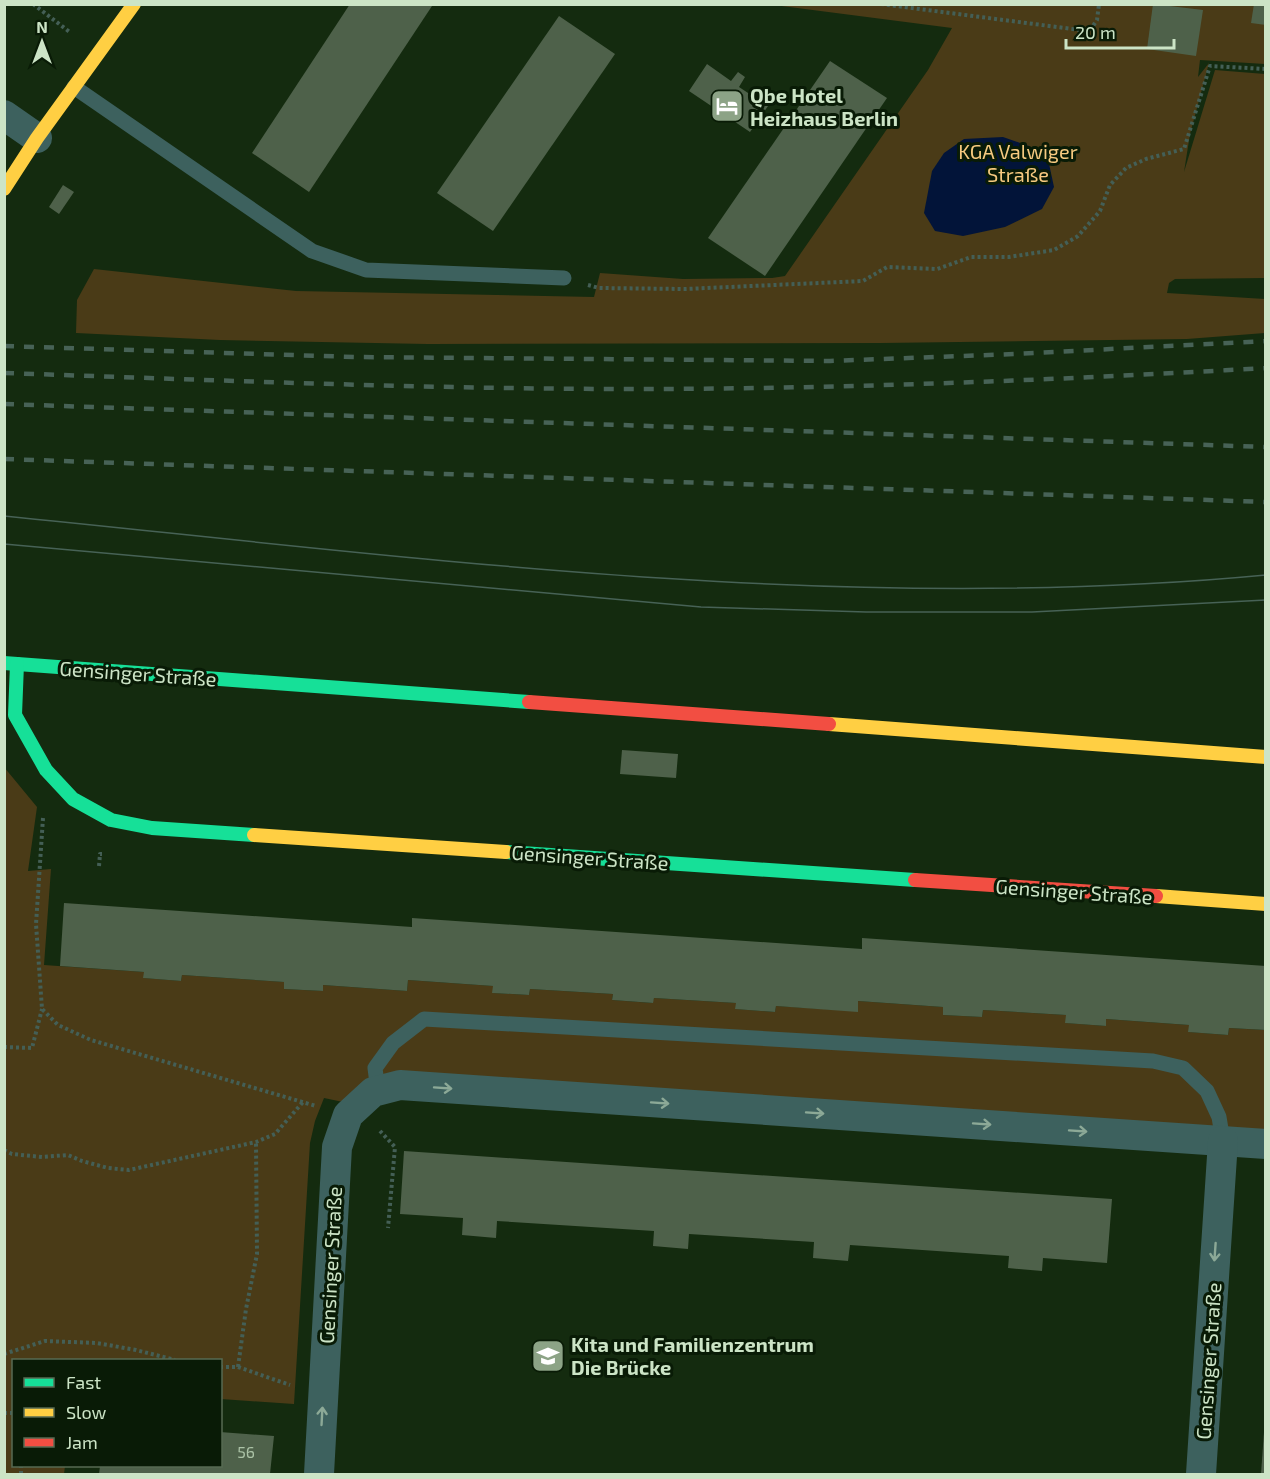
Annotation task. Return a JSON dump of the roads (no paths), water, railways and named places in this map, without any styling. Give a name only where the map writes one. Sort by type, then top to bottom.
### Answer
[{"type":"street","points":[[4,189],[134,4]]},
{"type":"street","points":[[4,115],[38,138]]},
{"type":"street","name":"Gensinger Straße","points":[[1266,757],[11,663],[15,715],[46,770],[73,799],[111,820],[164,828],[1266,904]]},
{"type":"street","name":"Gensinger Straße","points":[[319,1474],[337,1147],[348,1115],[373,1092],[400,1085],[1266,1144]]},
{"type":"street","name":"Gensinger Straße","points":[[1201,1474],[1223,1140]]},
{"type":"lane","points":[[74,87],[312,251],[366,270],[564,278]]},
{"type":"lane","points":[[378,1091],[375,1068],[393,1043],[424,1019],[1141,1060],[1183,1068],[1207,1091],[1219,1117],[1223,1140]]},
{"type":"water","points":[[1003,137],[1029,146],[1048,159],[1054,187],[1042,209],[1005,227],[963,236],[935,231],[924,213],[932,171],[944,153],[964,139]]},
{"type":"tram line","points":[[4,516],[476,564],[792,585],[950,589],[1108,586],[1266,575]]},
{"type":"tram line","points":[[4,544],[701,607],[866,612],[1032,612],[1266,600]]},
{"type":"railway","points":[[4,346],[354,357],[830,361],[1266,341]]},
{"type":"railway","points":[[4,373],[397,386],[632,389],[949,383],[1266,368]]},
{"type":"railway","points":[[4,404],[1266,447]]},
{"type":"railway","points":[[4,459],[1266,502]]},
{"type":"place","name":"Qbe Hotel Heizhaus Berlin","points":[[727,106]]},
{"type":"place","name":"Kita und Familienzentrum Die Brücke","points":[[548,1356]]},
{"type":"park label","name":"KGA Valwiger Straße","points":[[1018,162]]}]
